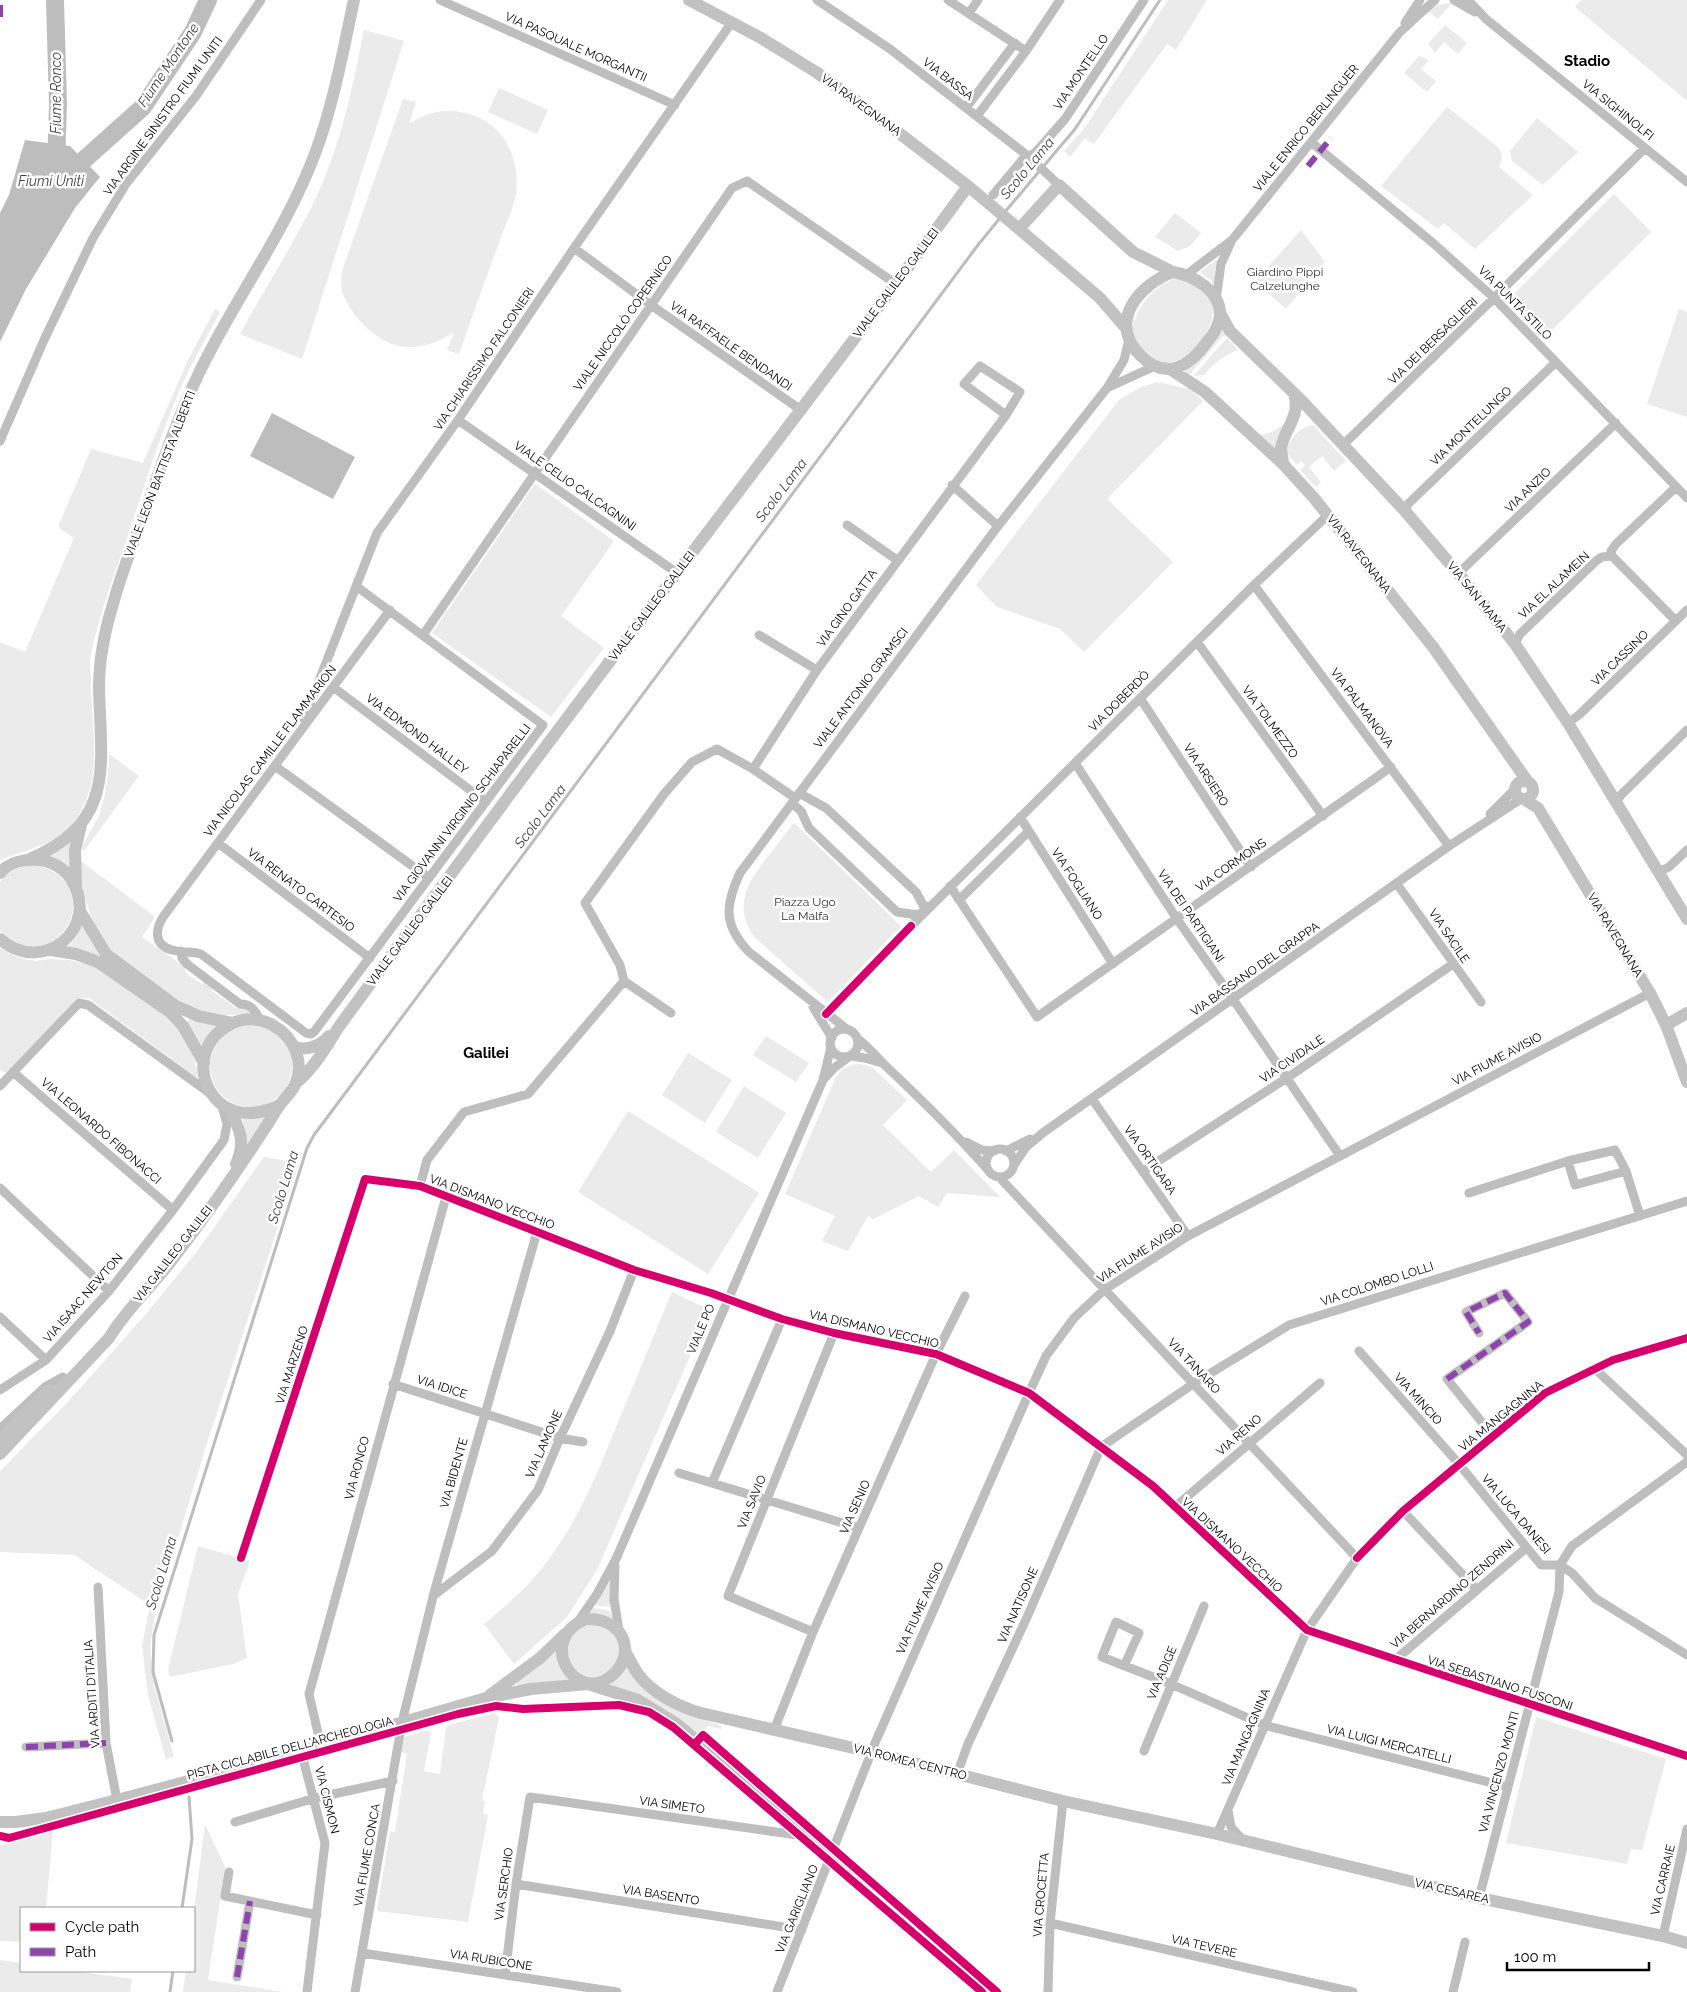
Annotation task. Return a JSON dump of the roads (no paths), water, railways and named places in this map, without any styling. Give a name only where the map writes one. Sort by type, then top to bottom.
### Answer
[{"type":"street","name":"VIA ARGINE SINISTRO FIUMI UNITI","points":[[0,441],[48,331],[93,238],[126,184],[196,96],[261,0]]},
{"type":"street","name":"VIALE LEON BATTISTA ALBERTI","points":[[0,873],[16,862],[30,859],[49,851],[81,825],[91,809],[97,794],[102,762],[99,685],[103,644],[112,604],[171,439],[199,373],[236,301],[280,228],[316,152],[336,86],[354,0]]},
{"type":"street","name":"VIA PASQUALE MORGANTII","points":[[440,0],[675,105]]},
{"type":"street","name":"VIA RAVEGNANA","points":[[689,0],[732,22],[816,72],[968,186],[990,198],[1019,229],[1100,298],[1125,327]]},
{"type":"street","name":"VIA BASSA","points":[[817,0],[890,49],[1028,156],[1059,185]]},
{"type":"street","points":[[948,0],[1026,51]]},
{"type":"street","points":[[969,13],[978,0]]},
{"type":"street","points":[[977,116],[1026,51],[1060,0]]},
{"type":"street","name":"VIA MONTELLO","points":[[990,198],[1023,159],[1035,153],[1065,119],[1144,0]]},
{"type":"street","name":"VIALE ENRICO BERLINGUER","points":[[1186,275],[1232,240],[1400,32],[1420,0]]},
{"type":"street","name":"VIALE ENRICO BERLINGUER","points":[[1400,32],[1435,0]]},
{"type":"street","name":"VIA SIGHINOLFI","points":[[1454,0],[1486,19]]},
{"type":"street","name":"VIA SIGHINOLFI","points":[[1468,0],[1486,19],[1687,182]]},
{"type":"street","name":"VIA CHIARISSIMO FALCONIERI","points":[[300,732],[377,533],[458,420],[574,248],[732,22]]},
{"type":"street","points":[[966,108],[1015,44]]},
{"type":"street","name":"VIA PUNTA STILO","points":[[1311,142],[1433,243],[1494,298],[1687,498]]},
{"type":"street","name":"VIA DEI BERSAGLIERI","points":[[1344,444],[1644,148]]},
{"type":"street","name":"VIALE NICCOLÒ COPERNICO","points":[[423,635],[732,188],[747,181],[896,284]]},
{"type":"street","points":[[1019,229],[1059,185],[1133,252],[1173,272],[1186,275],[1203,285],[1216,300],[1220,313],[1218,327],[1204,348],[1186,364],[1170,369],[1155,366],[1140,355],[1129,340],[1125,327],[1127,316],[1140,294],[1149,284],[1161,276],[1173,272]]},
{"type":"street","name":"VIALE GALILEO GALILEI","points":[[338,1028],[968,186]]},
{"type":"street","name":"VIALE ENRICO BERLINGUER","points":[[1216,300],[1221,264],[1232,240]]},
{"type":"street","name":"VIA RAFFAELE BENDANDI","points":[[574,248],[651,305],[801,410]]},
{"type":"street","name":"VIA SAN MAMA","points":[[1220,313],[1230,331],[1344,444],[1405,511],[1456,570],[1514,644],[1568,723],[1687,919]]},
{"type":"street","name":"VIALE ANTONIO GRAMSCI","points":[[848,1030],[744,947],[732,929],[729,916],[729,902],[740,873],[998,526],[1106,388],[1124,360],[1129,340]]},
{"type":"street","name":"VIA MONTELUNGO","points":[[1405,511],[1408,504],[1556,362]]},
{"type":"street","name":"VIA GINO GATTA","points":[[753,769],[817,670],[952,485],[1006,415],[1020,392],[980,366],[964,384],[1006,415]]},
{"type":"street","name":"VIALE ANTONIO GRAMSCI","points":[[1106,388],[1155,366]]},
{"type":"street","name":"VIA RAVEGNANA","points":[[1170,369],[1204,390],[1283,464],[1328,515],[1433,647],[1516,767],[1521,790],[1538,808],[1650,993],[1666,1025],[1687,1082]]},
{"type":"street","points":[[1283,464],[1281,449],[1296,413],[1297,403],[1294,393]]},
{"type":"street","name":"VIALE CELIO CALCAGNINI","points":[[458,420],[677,573]]},
{"type":"street","name":"VIA ANZIO","points":[[1456,570],[1461,571],[1616,423]]},
{"type":"street","points":[[952,485],[998,526]]},
{"type":"street","points":[[1676,487],[1611,551],[1612,556],[1676,621]]},
{"type":"street","name":"VIA DOBERDÒ","points":[[929,907],[1254,585],[1328,515]]},
{"type":"street","points":[[847,525],[897,560]]},
{"type":"street","name":"VIA EL ALAMEIN","points":[[1514,644],[1520,634],[1596,561],[1602,557],[1612,556]]},
{"type":"street","name":"VIA PALMANOVA","points":[[1254,585],[1449,846]]},
{"type":"street","name":"VIA GIOVANNI VIRGINIO SCHIAPARELLI","points":[[275,1010],[310,1034],[370,958],[543,725],[356,586]]},
{"type":"street","name":"VIA NICOLAS CAMILLE FLAMMARION","points":[[181,951],[172,950],[164,946],[157,937],[157,928],[171,906],[390,610]]},
{"type":"street","name":"VIA CASSINO","points":[[1568,723],[1580,714],[1687,610]]},
{"type":"street","points":[[759,635],[817,670]]},
{"type":"street","name":"VIA TOLMEZZO","points":[[1196,642],[1323,816]]},
{"type":"street","name":"VIA EDMOND HALLEY","points":[[333,687],[486,802]]},
{"type":"street","name":"VIA ARSIERO","points":[[1140,698],[1251,867]]},
{"type":"street","points":[[1617,801],[1687,730]]},
{"type":"street","points":[[671,1013],[624,981],[620,965],[585,904],[664,794],[692,762],[717,749],[753,769],[795,798],[826,808],[918,895],[923,906],[929,907]]},
{"type":"street","points":[[517,759],[531,769]]},
{"type":"street","name":"VIA DEI PARTIGIANI","points":[[1075,762],[1177,919],[1340,1156]]},
{"type":"street","points":[[275,766],[428,878]]},
{"type":"street","name":"VIA CORMONS","points":[[959,900],[1037,1017],[1391,767]]},
{"type":"street","name":"VIA BASSANO DEL GRAPPA","points":[[1013,1167],[1026,1147],[1044,1132],[1480,826],[1521,790]]},
{"type":"street","points":[[795,798],[808,828],[897,912],[917,916],[929,907]]},
{"type":"street","points":[[805,819],[808,810],[818,804]]},
{"type":"street","name":"VIA FOGLIANO","points":[[1020,817],[1113,964]]},
{"type":"street","name":"VIALE LEON BATTISTA ALBERTI","points":[[80,911],[76,887],[75,850],[81,825]]},
{"type":"street","points":[[950,886],[959,900],[1028,832]]},
{"type":"street","name":"VIA RENATO CARTESIO","points":[[218,843],[370,958]]},
{"type":"street","points":[[451,849],[464,859]]},
{"type":"street","points":[[1658,872],[1669,867],[1687,850]]},
{"type":"street","points":[[30,859],[44,860],[57,866],[68,875],[76,887]]},
{"type":"street","name":"VIA SACILE","points":[[1397,884],[1481,1002]]},
{"type":"street","points":[[905,914],[914,908],[918,895]]},
{"type":"street","points":[[911,926],[929,907]]},
{"type":"street","points":[[51,950],[62,943],[70,934],[77,924],[80,911]]},
{"type":"street","points":[[80,911],[106,954],[176,1006],[198,1016],[232,1023]]},
{"type":"street","points":[[0,939],[8,946],[22,952],[36,953],[51,950],[76,954],[98,962],[170,1012],[186,1030],[204,1063]]},
{"type":"street","points":[[260,1020],[253,1008],[247,1004],[240,1004],[187,964],[182,958],[181,951],[201,954],[275,1010],[280,1019],[280,1029]]},
{"type":"street","name":"VIA CIVIDALE","points":[[1143,1171],[1287,1078],[1453,964]]},
{"type":"street","points":[[420,1186],[427,1160],[464,1112],[528,1094],[624,981]]},
{"type":"street","points":[[247,1004],[253,993]]},
{"type":"street","name":"VIA FIUME AVISIO","points":[[871,1752],[1029,1392],[1046,1356],[1074,1318],[1104,1290],[1188,1236],[1650,993]]},
{"type":"street","points":[[338,1000],[352,1009]]},
{"type":"street","name":"VIALE ANTONIO GRAMSCI","points":[[811,1002],[831,1042]]},
{"type":"street","points":[[0,1086],[79,1003],[88,1004],[221,1102],[240,1113],[266,1112],[280,1105],[295,1084],[305,1076],[338,1028]]},
{"type":"street","points":[[1666,1025],[1687,1013]]},
{"type":"street","points":[[221,1102],[205,1080],[204,1063],[206,1050],[212,1039],[221,1029],[246,1019],[260,1020],[280,1029],[294,1047],[298,1065],[295,1084]]},
{"type":"street","points":[[294,1047],[302,1049],[323,1043],[338,1028]]},
{"type":"street","points":[[882,1063],[865,1058],[836,1055],[831,1042],[837,1032],[848,1030],[868,1046],[882,1063],[971,1146],[982,1150],[1006,1151],[1012,1157],[1013,1167],[1010,1182],[1013,1191]]},
{"type":"street","points":[[850,1056],[858,1046],[857,1038]]},
{"type":"street","name":"VIALE PO","points":[[577,1623],[597,1594],[616,1559],[822,1080],[831,1042]]},
{"type":"street","name":"VIALE PO","points":[[822,1080],[850,1056]]},
{"type":"street","name":"VIA LEONARDO FIBONACCI","points":[[13,1072],[173,1210]]},
{"type":"street","name":"VIA ORTIGARA","points":[[1092,1099],[1188,1236]]},
{"type":"street","name":"VIA GALILEO GALILEI","points":[[221,1102],[238,1125],[242,1145],[240,1156],[229,1180]]},
{"type":"street","name":"VIA ISAAC NEWTON","points":[[0,1390],[46,1360],[109,1291],[173,1210],[224,1140],[227,1124],[221,1102]]},
{"type":"street","name":"VIA GALILEO GALILEI","points":[[0,1454],[103,1345],[115,1327],[168,1265],[244,1161],[280,1105]]},
{"type":"street","points":[[952,1130],[989,1171],[999,1177],[1007,1175],[1013,1167]]},
{"type":"street","name":"VIA BASSANO DEL GRAPPA","points":[[1006,1151],[1044,1132]]},
{"type":"street","points":[[1470,1192],[1568,1161],[1615,1150],[1626,1171],[1640,1216]]},
{"type":"street","points":[[989,1171],[986,1162],[994,1151]]},
{"type":"street","points":[[1568,1161],[1576,1184],[1626,1171]]},
{"type":"street","name":"VIA TANARO","points":[[999,1177],[1357,1558]]},
{"type":"street","name":"VIA DISMANO VECCHIO","points":[[365,1180],[420,1186],[634,1270],[728,1298],[782,1319],[834,1333],[936,1354],[1029,1392],[1153,1486],[1307,1630]]},
{"type":"street","name":"VIA MARZENO","points":[[241,1558],[365,1180]]},
{"type":"street","points":[[0,1188],[109,1291]]},
{"type":"street","name":"VIA RONCO","points":[[321,1746],[309,1694],[446,1197]]},
{"type":"street","name":"VIA COLOMBO LOLLI","points":[[1101,1447],[1194,1384],[1289,1325],[1687,1201]]},
{"type":"street","name":"VIA BIDENTE","points":[[402,1722],[433,1596],[537,1232]]},
{"type":"street","name":"VIA LAMONE","points":[[433,1596],[492,1552],[538,1490],[610,1331],[634,1270]]},
{"type":"street","points":[[1479,1333],[1466,1312],[1506,1293],[1528,1322],[1447,1379],[1493,1436]]},
{"type":"street","name":"VIA SENIO","points":[[774,1730],[813,1632],[936,1354],[964,1296]]},
{"type":"street","points":[[0,1317],[46,1360]]},
{"type":"street","points":[[712,1483],[782,1319]]},
{"type":"street","name":"VIA GALILEO GALILEI","points":[[0,1440],[14,1423],[105,1332],[115,1327]]},
{"type":"street","name":"VIA SAVIO","points":[[813,1632],[728,1596],[834,1333]]},
{"type":"street","name":"VIA MANGAGNINA","points":[[1224,1836],[1228,1810],[1307,1630],[1357,1558],[1403,1511],[1545,1393],[1613,1360],[1685,1341]]},
{"type":"street","name":"VIA MINCIO","points":[[1359,1351],[1459,1464]]},
{"type":"street","points":[[1594,1368],[1687,1455]]},
{"type":"street","points":[[0,1429],[45,1387],[63,1376]]},
{"type":"street","name":"VIA RENO","points":[[1175,1507],[1320,1383]]},
{"type":"street","name":"VIA IDICE","points":[[393,1384],[560,1438],[583,1442]]},
{"type":"street","points":[[0,1448],[10,1437],[20,1432]]},
{"type":"street","name":"VIA NATISONE","points":[[957,1774],[968,1744],[1028,1615],[1101,1447]]},
{"type":"street","points":[[1687,1462],[1572,1546],[1560,1565],[1572,1573],[1595,1598],[1687,1655]]},
{"type":"street","name":"VIA LUCA DANESI","points":[[1459,1464],[1541,1564],[1560,1565]]},
{"type":"street","points":[[679,1473],[859,1528]]},
{"type":"street","points":[[1403,1511],[1477,1590]]},
{"type":"street","name":"VIA BERNARDINO ZENDRINI","points":[[1395,1660],[1526,1548]]},
{"type":"street","name":"VIALE PO","points":[[616,1559],[614,1599],[619,1632]]},
{"type":"street","name":"VIA VINCENZO MONTI","points":[[1480,1898],[1559,1592],[1560,1565]]},
{"type":"street","name":"VIA ARDITI D'ITALIA","points":[[98,1587],[106,1743],[118,1800]]},
{"type":"street","name":"VIA ADIGE","points":[[1144,1750],[1204,1606]]},
{"type":"street","points":[[0,1822],[46,1818],[118,1800],[321,1746],[486,1698],[531,1689],[598,1683],[613,1675],[619,1668],[625,1651],[624,1641],[613,1626],[596,1619],[577,1623],[540,1658],[486,1698]]},
{"type":"street","name":"VIA LUIGI MERCATELLI","points":[[1124,1666],[1139,1632],[1116,1622],[1102,1657],[1137,1672],[1171,1684],[1264,1726],[1508,1788]]},
{"type":"street","name":"VIA SEBASTIANO FUSCONI","points":[[1307,1630],[1687,1756]]},
{"type":"street","points":[[566,1633],[562,1648],[564,1663],[578,1680],[638,1700],[677,1724],[832,1855],[989,1992]]},
{"type":"street","name":"VIA ROMEA CENTRO","points":[[625,1651],[644,1681],[671,1700],[701,1713],[871,1752],[1063,1801],[1224,1836]]},
{"type":"street","name":"VIA FIUME CONCA","points":[[355,1992],[402,1722]]},
{"type":"street","points":[[26,1746],[106,1743]]},
{"type":"street","name":"VIA CISMON","points":[[301,1751],[315,1798],[325,1842],[307,1992]]},
{"type":"street","name":"VIA GARIGLIANO","points":[[778,1992],[871,1752]]},
{"type":"street","points":[[236,1822],[315,1798],[393,1781]]},
{"type":"street","name":"VIA SIMETO","points":[[530,1797],[811,1837]]},
{"type":"street","name":"VIA SERCHIO","points":[[505,1975],[516,1884],[530,1797]]},
{"type":"street","name":"VIA CROCETTA","points":[[1048,1992],[1050,1924],[1063,1801]]},
{"type":"street","points":[[1228,1810],[1232,1827],[1244,1841]]},
{"type":"street","name":"VIA CARRAIE","points":[[1663,1936],[1687,1830]]},
{"type":"street","name":"VIA CESAREA","points":[[1224,1836],[1480,1898],[1663,1936],[1687,1943]]},
{"type":"street","points":[[230,1872],[225,1896],[316,1915]]},
{"type":"street","name":"VIA BASENTO","points":[[516,1884],[802,1930]]},
{"type":"street","points":[[237,1977],[250,1901]]},
{"type":"street","name":"VIA TEVERE","points":[[1050,1924],[1353,1992]]},
{"type":"street","points":[[1452,1992],[1465,1942]]},
{"type":"street","name":"VIA RUBICONE","points":[[362,1953],[505,1975],[561,1988],[617,1992]]},
{"type":"water","name":"Fiumi Uniti","points":[[25,140],[70,146],[100,177],[75,208],[26,289],[0,342],[0,213],[9,195]]},
{"type":"water","points":[[272,413],[355,457],[333,499],[250,456]]},
{"type":"waterway","name":"Fiume Ronco","points":[[55,0],[58,104],[56,167]]},
{"type":"waterway","name":"Fiume Montone","points":[[67,175],[143,107],[193,32],[208,0]]},
{"type":"waterway","name":"Scolo Lama","points":[[1004,213],[1075,129],[1160,0]]},
{"type":"waterway","name":"Scolo Lama","points":[[172,1741],[153,1672],[154,1635],[307,1148],[314,1135],[1000,218]]},
{"type":"waterway","name":"Scolo Lama","points":[[182,1907],[192,1839],[189,1797]]},
{"type":"waterway","name":"Scolo Lama","points":[[170,1992],[173,1972]]},
{"type":"district","name":"Stadio","points":[[1587,61]]},
{"type":"district","name":"Galilei","points":[[486,1053]]},
{"type":"park label","name":"Giardino Pippi Calzelunghe","points":[[1285,279]]},
{"type":"park label","name":"Piazza Ugo La Malfa","points":[[805,909]]}]
